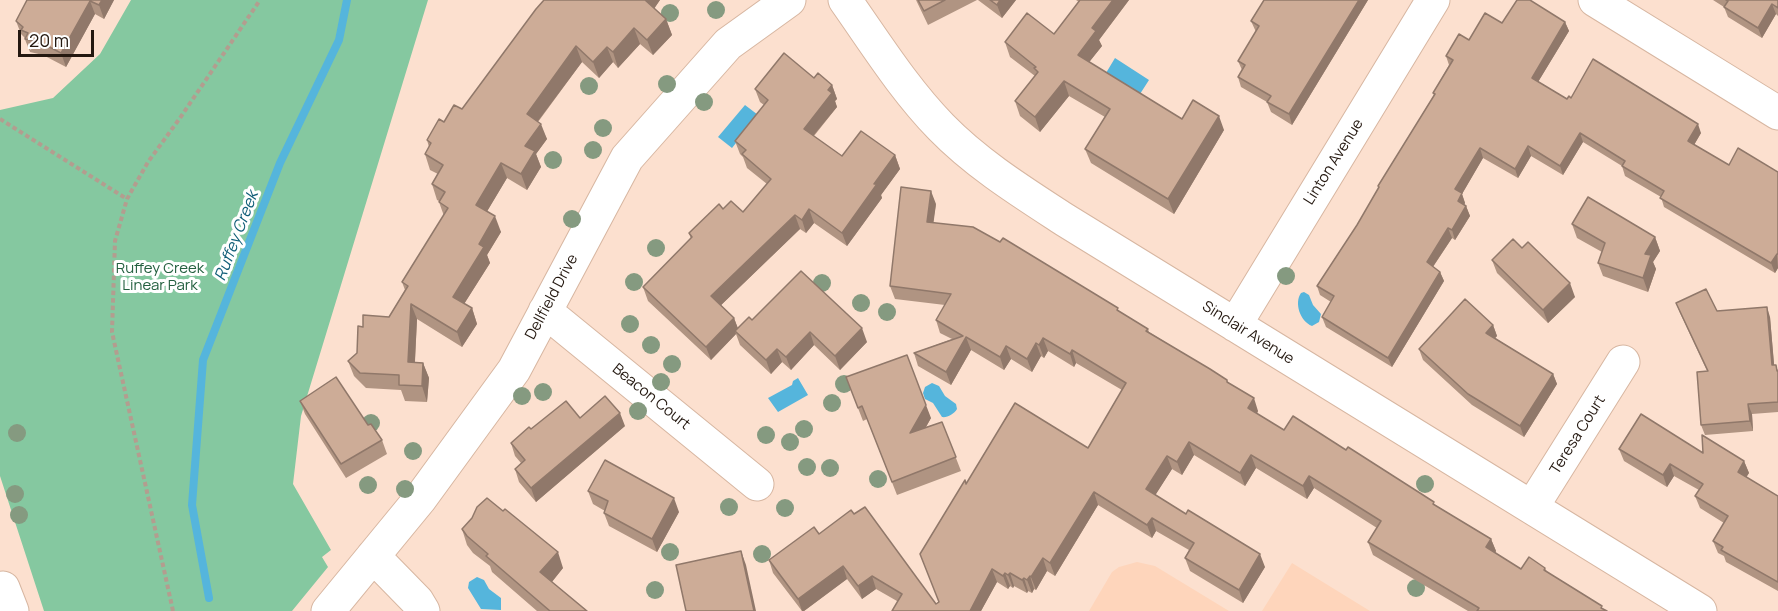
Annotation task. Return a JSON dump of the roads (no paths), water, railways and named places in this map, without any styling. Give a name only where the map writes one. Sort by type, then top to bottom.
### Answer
[{"type":"street","name":"Dellfield Drive","points":[[328,611],[420,499],[514,370],[627,158],[728,44],[789,0]]},
{"type":"street","name":"Sinclair Avenue","points":[[845,0],[899,78],[942,128],[998,174],[1065,220],[1700,611]]},
{"type":"street","name":"Linton Avenue","points":[[1235,324],[1433,0]]},
{"type":"street","points":[[1595,0],[1777,110]]},
{"type":"street","name":"Beacon Court","points":[[545,311],[757,483]]},
{"type":"street","name":"Teresa Court","points":[[1532,507],[1623,362]]},
{"type":"street","points":[[373,556],[417,601],[423,611]]},
{"type":"water","points":[[1115,58],[1149,80],[1140,94],[1106,73]]},
{"type":"water","points":[[745,105],[762,118],[755,119],[732,148],[718,137]]},
{"type":"water","points":[[1304,292],[1309,295],[1313,305],[1321,314],[1319,322],[1312,326],[1301,316],[1298,307],[1299,297]]},
{"type":"water","points":[[798,378],[808,395],[778,412],[768,398],[792,385],[793,381]]},
{"type":"water","points":[[932,383],[939,386],[945,396],[956,404],[957,409],[946,417],[942,417],[933,403],[925,399],[923,393],[925,387]]},
{"type":"water","points":[[477,577],[484,580],[489,589],[501,598],[501,610],[481,609],[468,588],[469,582]]},
{"type":"waterway","name":"Ruffey Creek","points":[[209,598],[192,505],[203,360],[280,163],[339,40],[347,0]]},
{"type":"park label","name":"Ruffey Creek Linear Park","points":[[160,278]]}]
